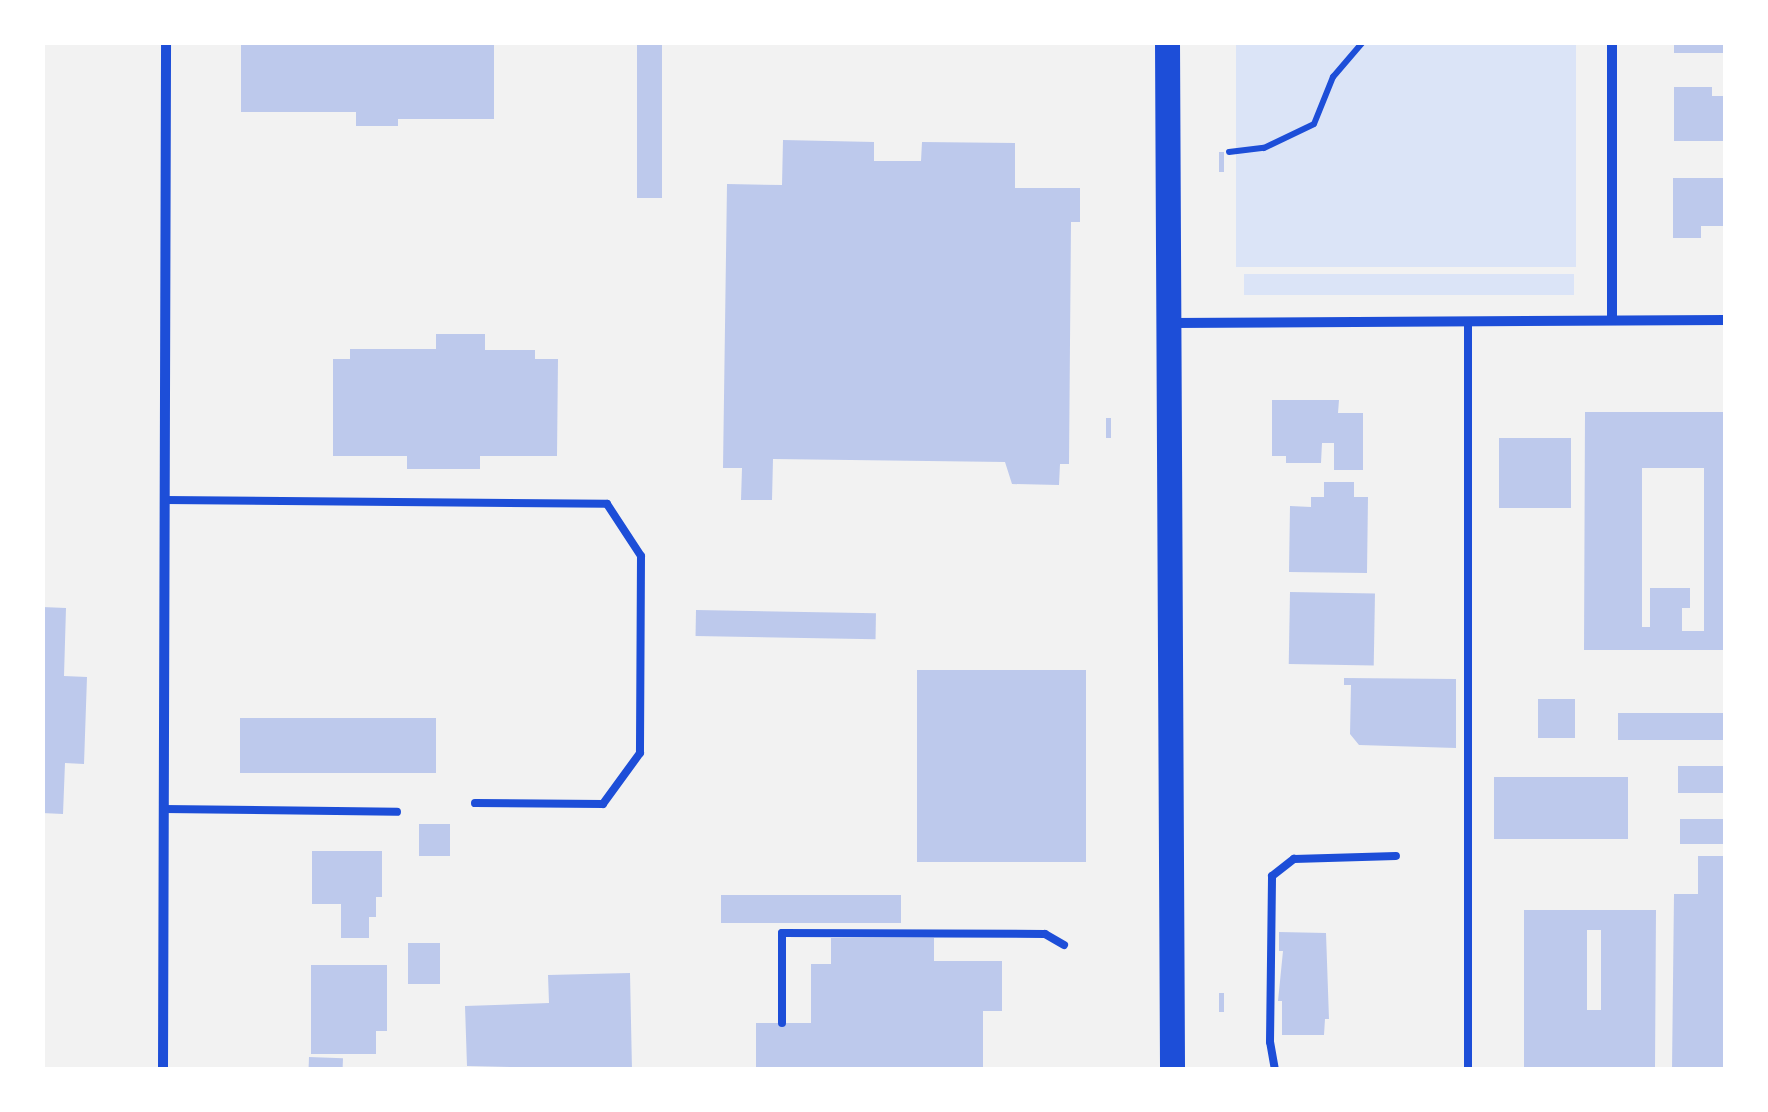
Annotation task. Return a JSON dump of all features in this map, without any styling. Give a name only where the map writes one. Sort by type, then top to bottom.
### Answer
[{"type":"main road","points":[[1167,42],[1172,1070]]},
{"type":"street","points":[[163,1070],[166,42]]},
{"type":"street","points":[[1612,42],[1612,320]]},
{"type":"street","points":[[1169,323],[1726,320]]},
{"type":"lane","points":[[1468,322],[1468,1070]]},
{"type":"lane","points":[[165,500],[606,504],[641,556],[640,753],[603,804],[475,803]]},
{"type":"lane","points":[[164,809],[397,812]]},
{"type":"lane","points":[[1275,1070],[1270,1042],[1272,876],[1294,859],[1396,856]]},
{"type":"lane","points":[[782,1022],[782,933],[1046,934],[1064,945]]},
{"type":"path","points":[[1230,152],[1264,148],[1314,124],[1333,77],[1363,42]]},
{"type":"shaded area","points":[[1236,43],[1576,43],[1576,267],[1236,267]]},
{"type":"shaded area","points":[[1244,274],[1574,274],[1574,295],[1244,295]]},
{"type":"building","points":[[241,42],[494,42],[494,119],[398,119],[398,126],[356,126],[356,112],[241,112]]},
{"type":"building","points":[[637,42],[662,42],[662,198],[637,198]]},
{"type":"building","points":[[1674,42],[1726,42],[1726,53],[1674,53]]},
{"type":"building","points":[[1674,87],[1712,87],[1712,96],[1726,96],[1726,141],[1674,141]]},
{"type":"building","points":[[783,140],[874,142],[874,161],[921,161],[922,142],[1015,143],[1015,188],[1080,188],[1080,222],[1071,222],[1069,464],[1060,464],[1059,485],[1012,484],[1005,462],[773,459],[772,500],[741,500],[742,468],[723,468],[727,184],[782,185]]},
{"type":"building","points":[[1219,152],[1224,152],[1224,172],[1219,172]]},
{"type":"building","points":[[1673,178],[1726,178],[1726,226],[1701,226],[1701,238],[1673,238]]},
{"type":"building","points":[[436,334],[485,334],[485,350],[535,350],[535,359],[558,359],[557,456],[480,456],[480,469],[407,469],[407,456],[333,456],[333,359],[350,359],[350,349],[436,349]]},
{"type":"building","points":[[1272,400],[1339,400],[1338,413],[1363,413],[1363,470],[1334,470],[1334,443],[1322,443],[1321,463],[1286,463],[1286,456],[1272,456]]},
{"type":"building","points":[[1585,412],[1726,412],[1726,650],[1584,650]],"holes":[[[1642,468],[1704,468],[1704,631],[1682,631],[1682,608],[1690,608],[1690,588],[1650,588],[1650,627],[1642,627]]]},
{"type":"building","points":[[1106,418],[1111,418],[1111,438],[1106,438]]},
{"type":"building","points":[[1499,438],[1571,438],[1571,508],[1499,508]]},
{"type":"building","points":[[1324,482],[1354,482],[1354,497],[1368,497],[1367,573],[1289,572],[1290,506],[1311,507],[1311,497],[1324,497]]},
{"type":"building","points":[[1290,592],[1375,593],[1374,665],[1289,664]]},
{"type":"building","points":[[42,607],[66,608],[64,676],[87,677],[84,764],[65,763],[63,814],[42,813]]},
{"type":"building","points":[[696,610],[876,613],[876,639],[696,636]]},
{"type":"building","points":[[917,670],[1086,670],[1086,862],[917,862]]},
{"type":"building","points":[[1344,678],[1456,679],[1456,748],[1359,745],[1350,734],[1351,685],[1344,685]]},
{"type":"building","points":[[1538,699],[1575,699],[1575,738],[1538,738]]},
{"type":"building","points":[[1618,713],[1726,713],[1726,740],[1618,740]]},
{"type":"building","points":[[240,718],[436,718],[436,773],[240,773]]},
{"type":"building","points":[[1678,766],[1726,766],[1726,793],[1678,793]]},
{"type":"building","points":[[1494,777],[1628,777],[1628,839],[1494,839]]},
{"type":"building","points":[[1680,819],[1726,819],[1726,844],[1680,844]]},
{"type":"building","points":[[419,824],[450,824],[450,856],[419,856]]},
{"type":"building","points":[[312,851],[382,851],[382,897],[376,897],[376,917],[369,917],[369,938],[341,938],[341,904],[312,904]]},
{"type":"building","points":[[1698,856],[1726,856],[1726,1070],[1672,1070],[1674,894],[1698,894]]},
{"type":"building","points":[[721,895],[901,895],[901,923],[721,923]]},
{"type":"building","points":[[1524,910],[1656,910],[1655,1070],[1524,1070]],"holes":[[[1587,930],[1601,930],[1601,1010],[1587,1010]]]},
{"type":"building","points":[[1279,932],[1326,933],[1329,1019],[1325,1019],[1324,1035],[1282,1035],[1282,1001],[1278,1001],[1283,951],[1279,951]]},
{"type":"building","points":[[831,938],[934,938],[934,961],[1002,961],[1002,1011],[983,1011],[983,1070],[756,1070],[756,1023],[811,1023],[811,964],[831,964]]},
{"type":"building","points":[[408,943],[440,943],[440,984],[408,984]]},
{"type":"building","points":[[311,965],[387,965],[387,1031],[376,1031],[376,1054],[311,1054]]},
{"type":"building","points":[[630,973],[632,1070],[467,1066],[465,1006],[549,1003],[548,975]]},
{"type":"building","points":[[1219,993],[1224,993],[1224,1012],[1219,1012]]},
{"type":"building","points":[[309,1057],[343,1058],[343,1070],[309,1070]]}]
